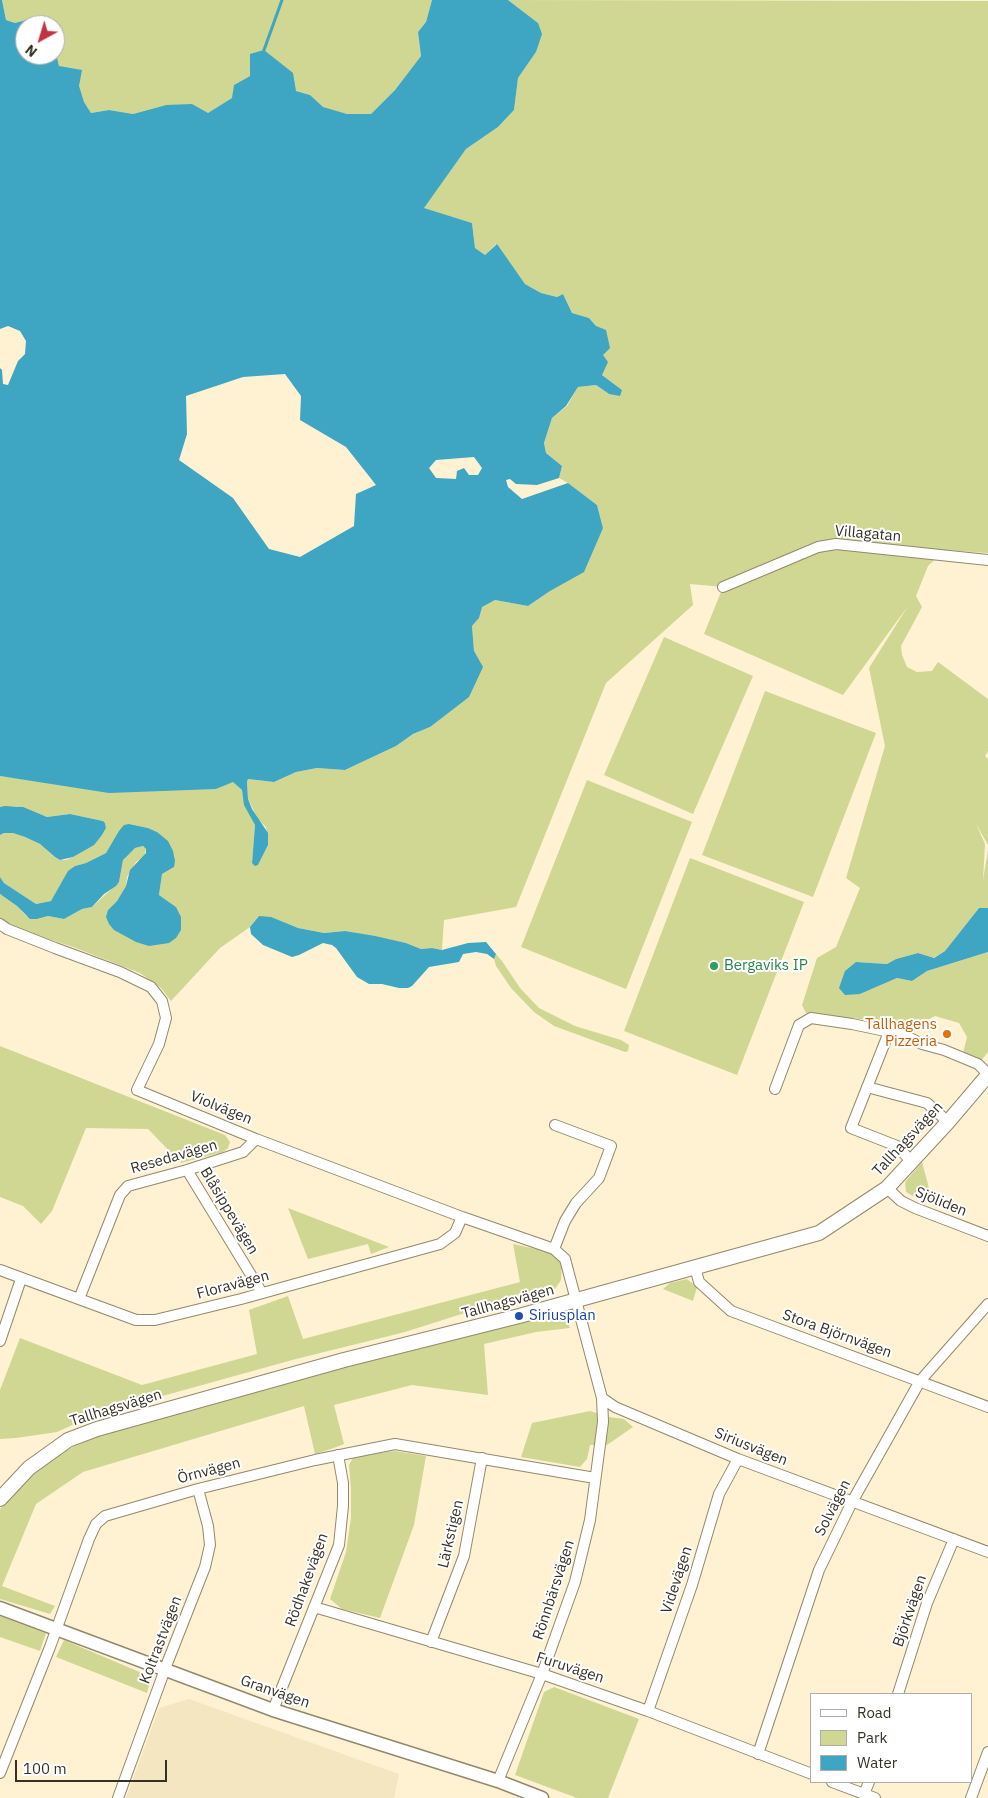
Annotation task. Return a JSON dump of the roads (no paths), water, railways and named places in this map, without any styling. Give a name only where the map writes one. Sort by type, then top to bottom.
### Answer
[{"type":"main road","name":"Tallhagsvägen","points":[[0,1499],[29,1468],[68,1440],[96,1429],[344,1360],[576,1300],[819,1233],[887,1188],[948,1122],[988,1074]]},
{"type":"street","name":"Villagatan","points":[[723,587],[818,546],[836,544],[988,560]]},
{"type":"street","name":"Violvägen","points":[[0,924],[7,929],[120,972],[151,987],[162,1001],[166,1018],[160,1044],[137,1090],[256,1139],[462,1217],[554,1249]]},
{"type":"street","points":[[775,1089],[799,1025],[811,1018],[904,1035],[929,1047],[944,1050],[978,1064],[988,1074]]},
{"type":"street","points":[[888,1032],[851,1128],[897,1146],[912,1161]]},
{"type":"street","points":[[867,1087],[927,1103],[948,1122]]},
{"type":"street","points":[[555,1125],[611,1146],[599,1178],[576,1203],[554,1249],[565,1259],[602,1398]]},
{"type":"street","name":"Resedavägen","points":[[80,1299],[120,1195],[128,1186],[243,1152],[256,1139]]},
{"type":"street","name":"Blåsippevägen","points":[[187,1170],[262,1293]]},
{"type":"street","name":"Sjöliden","points":[[887,1188],[901,1201],[988,1236]]},
{"type":"street","name":"Floravägen","points":[[0,1270],[136,1320],[155,1320],[440,1244],[455,1234],[462,1217]]},
{"type":"street","name":"Stora Björnvägen","points":[[695,1267],[699,1282],[731,1311],[988,1407]]},
{"type":"street","points":[[0,1341],[21,1278]]},
{"type":"street","name":"Solvägen","points":[[758,1754],[819,1570],[852,1502],[920,1381],[988,1304]]},
{"type":"street","name":"Siriusvägen","points":[[602,1398],[615,1407],[738,1459],[988,1552]]},
{"type":"street","name":"Rönnbärsvägen","points":[[498,1781],[542,1674],[575,1582],[590,1520],[604,1422],[602,1398]]},
{"type":"street","name":"Örnvägen","points":[[0,1773],[57,1629],[86,1547],[96,1524],[105,1516],[198,1489],[338,1455],[394,1444],[595,1478]]},
{"type":"street","name":"Rödhakevägen","points":[[273,1710],[339,1545],[343,1483],[338,1455]]},
{"type":"street","name":"Lärkstigen","points":[[431,1642],[464,1556],[482,1458]]},
{"type":"street","name":"Videvägen","points":[[648,1711],[692,1585],[719,1494],[738,1459]]},
{"type":"street","name":"Koltrastvägen","points":[[118,1798],[205,1567],[210,1545],[208,1526],[198,1489]]},
{"type":"street","name":"Björkvägen","points":[[898,1693],[927,1603],[954,1539]]},
{"type":"street","name":"Granvägen","points":[[0,1608],[273,1710],[498,1781],[542,1798]]},
{"type":"street","name":"Furuvägen","points":[[314,1608],[542,1674],[648,1711],[810,1773]]},
{"type":"street","points":[[971,1798],[988,1752]]},
{"type":"street","points":[[835,1783],[875,1798]]},
{"type":"street","points":[[864,1794],[869,1783]]},
{"type":"water","points":[[0,0],[2,0],[6,20],[15,23],[15,65],[59,65],[82,70],[79,86],[84,102],[91,113],[109,110],[133,114],[166,105],[192,104],[208,113],[232,98],[234,85],[250,76],[250,54],[264,50],[293,73],[296,91],[310,95],[323,107],[347,114],[371,114],[395,90],[421,56],[418,32],[426,22],[432,0],[508,0],[538,23],[542,34],[536,52],[518,78],[514,110],[498,127],[466,149],[424,208],[472,223],[475,248],[485,255],[497,244],[525,284],[541,293],[557,297],[563,294],[572,313],[589,318],[596,326],[606,330],[610,348],[603,355],[608,362],[602,375],[622,390],[620,396],[609,394],[596,385],[578,387],[566,406],[552,418],[544,443],[546,453],[562,466],[559,478],[537,485],[516,484],[510,479],[506,480],[508,487],[522,499],[568,483],[597,505],[603,528],[584,572],[528,606],[495,600],[482,607],[479,618],[472,626],[474,651],[483,667],[469,697],[430,727],[413,734],[396,746],[345,770],[317,768],[296,772],[274,782],[248,779],[248,799],[252,809],[268,833],[268,845],[258,865],[255,866],[252,863],[255,825],[244,805],[242,790],[233,782],[216,789],[109,793],[0,776],[0,368],[2,370],[3,384],[8,385],[18,361],[25,354],[26,341],[20,331],[8,326],[0,329]],"holes":[[[285,374],[301,396],[300,420],[346,447],[376,485],[356,494],[354,526],[300,557],[269,549],[233,498],[179,460],[187,434],[186,396],[243,377]],[[474,457],[482,468],[478,475],[469,475],[464,468],[457,471],[456,479],[436,478],[429,468],[436,460]]]},
{"type":"water","points":[[0,807],[23,807],[47,817],[70,814],[103,821],[106,828],[94,845],[73,857],[60,860],[40,844],[25,837],[13,833],[0,835]]},
{"type":"water","points":[[129,824],[157,832],[168,841],[173,851],[174,867],[162,874],[159,895],[176,907],[181,917],[181,930],[176,938],[169,943],[149,946],[136,942],[114,930],[106,917],[108,910],[117,901],[126,886],[130,870],[146,853],[146,849],[143,846],[135,848],[123,860],[119,882],[116,886],[104,894],[92,907],[82,909],[64,919],[48,916],[30,919],[17,906],[0,894],[0,877],[4,883],[36,904],[51,901],[68,871],[75,866],[106,853],[119,831],[124,825]]},
{"type":"water","points":[[979,908],[988,908],[988,952],[927,971],[912,981],[897,978],[860,994],[845,995],[839,988],[845,971],[856,962],[887,964],[896,959],[918,953],[934,958],[945,951]]},
{"type":"water","points":[[259,916],[271,917],[298,928],[324,933],[345,931],[375,936],[406,943],[421,949],[432,948],[442,950],[468,943],[486,942],[496,954],[494,959],[487,954],[476,952],[463,954],[459,962],[429,967],[408,988],[369,984],[357,977],[332,945],[323,943],[292,957],[263,945],[251,934],[250,927]]},
{"type":"waterway","points":[[264,50],[282,0]]},
{"type":"place","name":"Bergaviks IP","points":[[714,966]]},
{"type":"place","name":"Tallhagens Pizzeria","points":[[947,1034]]},
{"type":"place","name":"Siriusplan","points":[[519,1316]]}]
